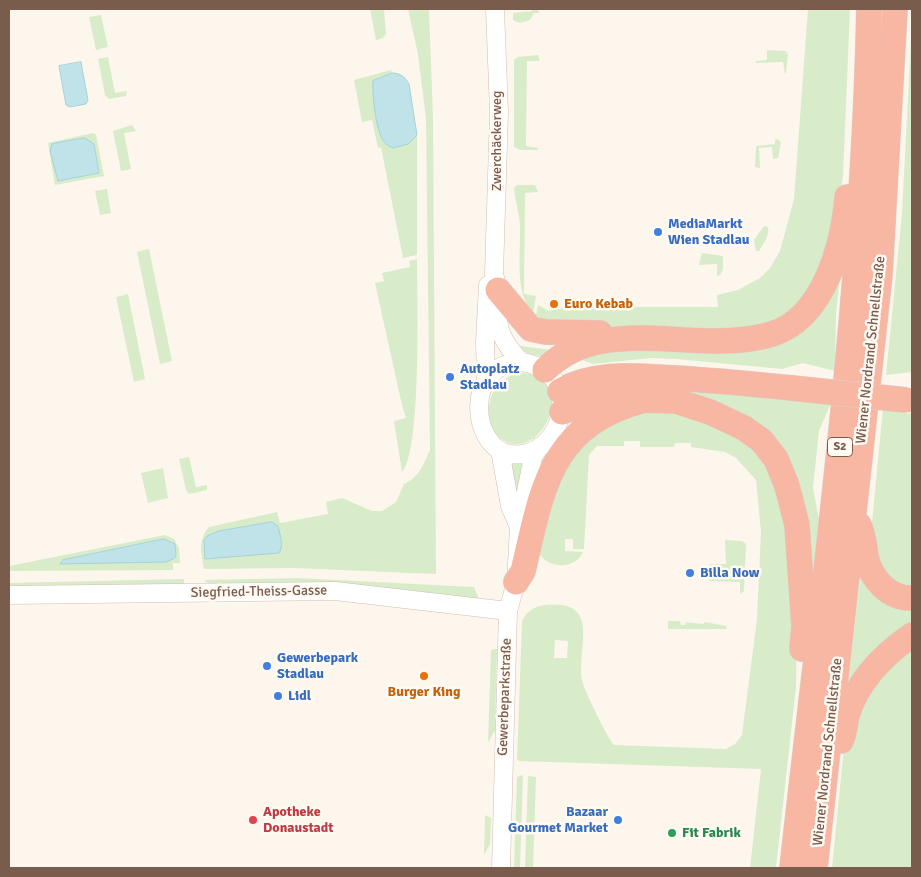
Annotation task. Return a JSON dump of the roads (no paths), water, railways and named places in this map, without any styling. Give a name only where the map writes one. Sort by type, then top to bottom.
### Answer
[{"type":"highway","name":"Wiener Nordrand Schnellstraße","points":[[792,868],[840,450],[856,276],[870,9]]},
{"type":"highway","name":"Wiener Nordrand Schnellstraße","points":[[814,868],[880,274],[896,9]]},
{"type":"highway","points":[[545,370],[565,353],[582,345],[620,338],[751,338],[774,333],[797,322],[824,286],[837,249],[846,205],[850,168],[864,152]]},
{"type":"highway","points":[[496,282],[531,329],[546,332],[600,333],[620,338]]},
{"type":"highway","points":[[561,402],[569,385],[592,379],[628,374],[909,400]]},
{"type":"highway","points":[[561,402],[612,392],[661,378]]},
{"type":"highway","points":[[612,392],[644,400],[676,401],[710,412],[744,428],[762,441],[776,459],[788,486],[797,525],[804,626],[797,713],[806,740]]},
{"type":"highway","points":[[516,582],[523,571],[547,479],[562,450],[584,427],[601,415],[644,400]]},
{"type":"highway","points":[[854,516],[865,538],[866,557],[874,576],[886,590],[905,598],[912,598]]},
{"type":"highway","points":[[827,756],[842,740],[847,714],[857,692],[871,671],[888,652],[912,635]]},
{"type":"street","name":"Zwerchäckerweg","points":[[495,9],[499,112],[496,282],[500,331],[510,349],[521,362]]},
{"type":"street","name":"Zwerchäckerweg","points":[[496,282],[488,281],[485,342],[486,379],[482,388],[478,414],[486,433],[500,450]]},
{"type":"street","points":[[486,379],[500,367],[521,362],[545,370],[551,375],[561,402],[552,433],[540,446],[528,452],[518,454],[509,454],[500,450]]},
{"type":"street","name":"Gewerbeparkstraße","points":[[501,868],[508,611],[516,582],[519,526],[533,457],[540,446]]},
{"type":"street","name":"Gewerbeparkstraße","points":[[500,450],[510,506],[519,526]]},
{"type":"street","name":"Siegfried-Theiss-Gasse","points":[[9,595],[335,591],[508,611]]},
{"type":"water","points":[[81,62],[88,100],[86,104],[70,107],[66,105],[59,66]]},
{"type":"water","points":[[392,73],[402,76],[409,84],[417,135],[408,144],[393,148],[386,144],[380,133],[375,114],[373,87],[373,81]]},
{"type":"water","points":[[85,138],[94,144],[99,173],[58,181],[50,151],[52,144]]},
{"type":"water","points":[[272,522],[278,526],[280,533],[281,544],[279,553],[205,559],[204,540],[207,536],[219,531]]},
{"type":"water","points":[[164,539],[175,544],[176,556],[166,562],[60,564],[63,560]]},
{"type":"place","name":"MediaMarkt Wien Stadlau","points":[[658,232]]},
{"type":"place","name":"Euro Kebab","points":[[554,304]]},
{"type":"place","name":"Autoplatz Stadlau","points":[[450,377]]},
{"type":"place","name":"Billa Now","points":[[690,573]]},
{"type":"place","name":"Gewerbepark Stadlau","points":[[267,666]]},
{"type":"place","name":"Burger King","points":[[424,676]]},
{"type":"place","name":"Lidl","points":[[278,696]]},
{"type":"place","name":"Apotheke Donaustadt","points":[[253,820]]},
{"type":"place","name":"Bazaar Gourmet Market","points":[[618,820]]},
{"type":"place","name":"Fit Fabrik","points":[[672,833]]}]
